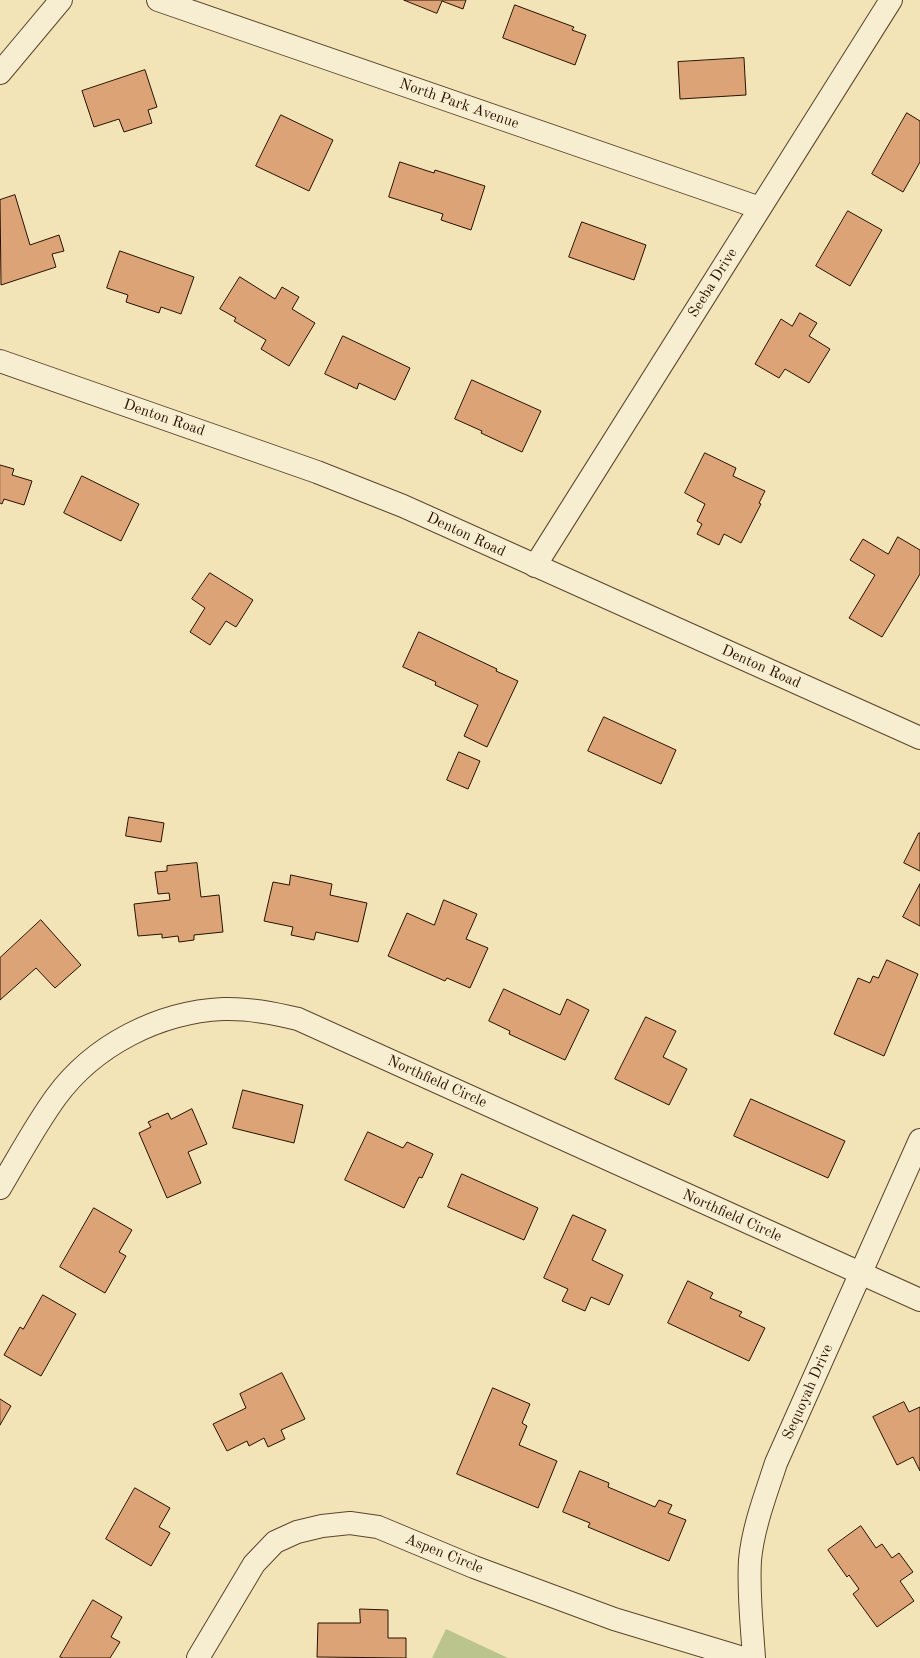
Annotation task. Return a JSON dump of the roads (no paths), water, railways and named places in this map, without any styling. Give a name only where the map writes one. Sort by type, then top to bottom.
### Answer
[{"type":"street","points":[[0,73],[61,0]]},
{"type":"street","name":"North Park Avenue","points":[[158,0],[760,208]]},
{"type":"street","name":"Seeba Drive","points":[[535,566],[892,0]]},
{"type":"street","name":"Denton Road","points":[[0,361],[317,472],[403,506],[920,738]]},
{"type":"street","name":"Northfield Circle","points":[[0,1188],[57,1096],[76,1074],[98,1055],[129,1035],[149,1025],[173,1017],[198,1012],[223,1009],[274,1013],[298,1019],[920,1300]]},
{"type":"street","name":"Sequoyah Drive","points":[[754,1658],[750,1609],[750,1560],[759,1513],[776,1463],[920,1140]]},
{"type":"street","name":"Aspen Circle","points":[[198,1658],[254,1564],[275,1542],[297,1532],[322,1526],[350,1523],[378,1527],[474,1567],[614,1619],[743,1658]]}]
